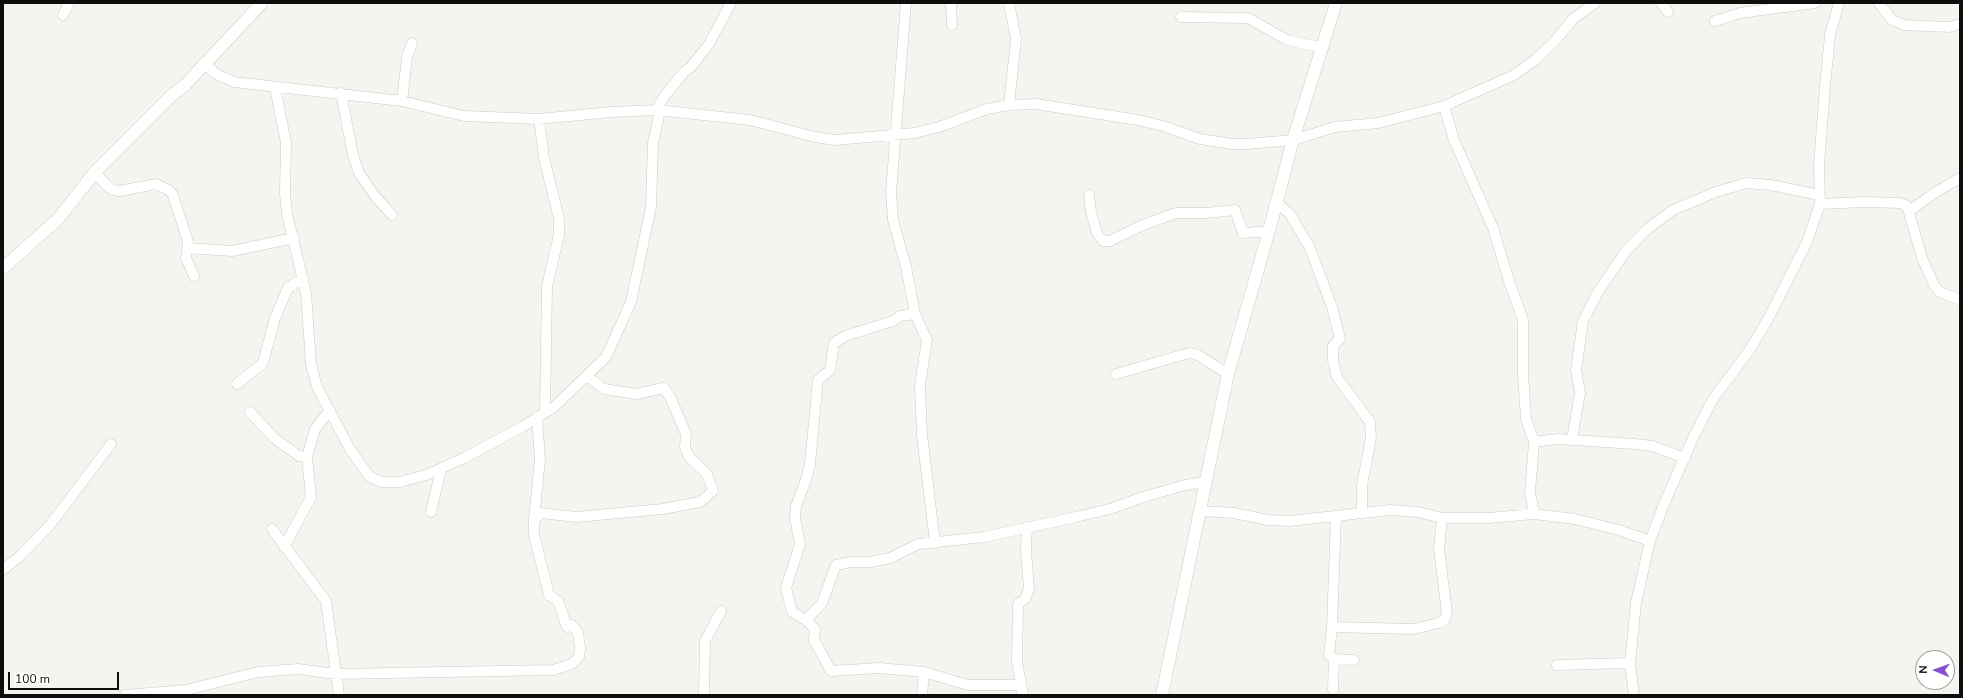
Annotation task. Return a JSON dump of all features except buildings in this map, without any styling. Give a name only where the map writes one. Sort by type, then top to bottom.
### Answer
[{"type":"main road","points":[[171,96],[198,58],[252,3]]},
{"type":"main road","points":[[3,268],[58,219],[95,172],[171,96],[185,85],[262,3]]},
{"type":"main road","points":[[1162,695],[1186,568],[1200,511],[1228,374],[1277,203],[1293,140],[1336,3]]},
{"type":"street","points":[[63,15],[69,3]]},
{"type":"street","points":[[275,87],[286,143],[284,194],[287,214],[306,293],[311,364],[317,387],[350,449],[369,476],[381,482],[400,482],[441,469],[464,458],[541,415],[554,407],[606,357],[631,302],[650,207],[653,144],[663,98],[684,72],[691,67],[710,44],[731,3]]},
{"type":"street","points":[[906,3],[891,192],[894,220],[906,267],[915,314],[927,340],[920,385],[922,435],[935,543]]},
{"type":"street","points":[[951,3],[952,25]]},
{"type":"street","points":[[1009,3],[1016,39],[1009,105]]},
{"type":"street","points":[[204,64],[216,74],[234,82],[402,101],[464,116],[540,119],[611,112],[659,111],[750,120],[815,137],[835,140],[915,133],[939,127],[987,109],[1009,105],[1036,104],[1138,120],[1163,126],[1200,139],[1232,144],[1293,140],[1335,127],[1378,124],[1444,106],[1514,75],[1535,60],[1554,42],[1573,19],[1596,3]]},
{"type":"street","points":[[1662,3],[1668,12]]},
{"type":"street","points":[[1715,21],[1740,13],[1815,3]]},
{"type":"street","points":[[1634,695],[1630,663],[1636,603],[1650,541],[1664,504],[1694,436],[1713,399],[1749,351],[1768,319],[1807,242],[1819,200],[1819,165],[1830,35],[1840,3]]},
{"type":"street","points":[[1879,3],[1892,20],[1904,25],[1949,27],[1960,24]]},
{"type":"street","points":[[1181,17],[1248,18],[1287,40],[1323,48]]},
{"type":"street","points":[[402,101],[407,57],[412,43]]},
{"type":"street","points":[[341,93],[353,155],[359,173],[375,196],[392,215]]},
{"type":"street","points":[[1444,106],[1454,140],[1493,228],[1508,278],[1523,320],[1526,420],[1534,442],[1530,492],[1534,514]]},
{"type":"street","points":[[125,695],[186,690],[258,672],[298,669],[336,674],[553,670],[572,664],[579,657],[580,648],[578,633],[572,625],[567,627],[558,601],[549,595],[534,535],[540,459],[547,286],[558,235],[559,220],[544,158],[540,119]]},
{"type":"street","points":[[95,172],[107,186],[113,190],[119,191],[156,184],[169,190],[173,195],[188,242],[187,264],[194,276]]},
{"type":"street","points":[[1908,210],[1912,209],[1936,192],[1960,178]]},
{"type":"street","points":[[1572,440],[1580,393],[1576,370],[1583,321],[1598,292],[1626,251],[1646,230],[1673,210],[1716,192],[1746,183],[1772,185],[1819,200],[1906,204],[1922,258],[1934,285],[1940,292],[1960,300]]},
{"type":"street","points":[[1089,195],[1091,212],[1097,234],[1102,240],[1110,241],[1143,225],[1176,213],[1206,213],[1235,210],[1243,233],[1269,231]]},
{"type":"street","points":[[1277,203],[1290,214],[1310,248],[1332,307],[1340,339],[1332,346],[1332,360],[1337,377],[1370,422],[1371,438],[1362,485],[1362,513]]},
{"type":"street","points":[[187,248],[232,251],[294,238]]},
{"type":"street","points":[[237,384],[263,363],[275,318],[288,288],[303,278]]},
{"type":"street","points":[[915,314],[900,316],[893,321],[845,336],[834,343],[830,370],[818,380],[810,464],[806,480],[796,506],[795,518],[800,544],[786,588],[792,612],[806,620],[815,629],[814,640],[832,671],[879,668],[924,672],[968,685],[1022,690],[1017,662],[1018,604],[1025,599],[1029,589],[1026,551],[1027,527]]},
{"type":"street","points":[[1116,374],[1189,353],[1198,355],[1228,374]]},
{"type":"street","points":[[534,520],[541,513],[576,516],[663,508],[700,502],[713,491],[707,474],[689,457],[685,447],[686,434],[671,399],[664,388],[636,394],[604,389],[587,376]]},
{"type":"street","points":[[284,547],[311,497],[307,457],[316,429],[330,410]]},
{"type":"street","points":[[250,412],[274,438],[300,456],[307,457]]},
{"type":"street","points":[[1534,442],[1558,439],[1652,446],[1685,458]]},
{"type":"street","points":[[3,570],[20,556],[50,525],[111,444]]},
{"type":"street","points":[[431,512],[441,469]]},
{"type":"street","points":[[806,620],[822,603],[836,564],[871,562],[890,558],[918,544],[984,537],[1113,508],[1140,498],[1185,485],[1206,482]]},
{"type":"street","points":[[1200,511],[1234,513],[1268,520],[1289,521],[1390,510],[1418,512],[1442,518],[1488,518],[1534,514],[1575,519],[1620,530],[1650,541]]},
{"type":"street","points":[[1336,516],[1332,627],[1329,655],[1334,659],[1354,660]]},
{"type":"street","points":[[1332,627],[1413,629],[1439,623],[1445,619],[1447,613],[1439,549],[1442,518]]},
{"type":"street","points":[[272,529],[284,547],[326,601],[339,695]]},
{"type":"street","points":[[704,695],[705,641],[721,611]]},
{"type":"street","points":[[1333,689],[1334,659]]},
{"type":"street","points":[[1557,665],[1630,663]]},
{"type":"street","points":[[922,695],[924,672]]}]
